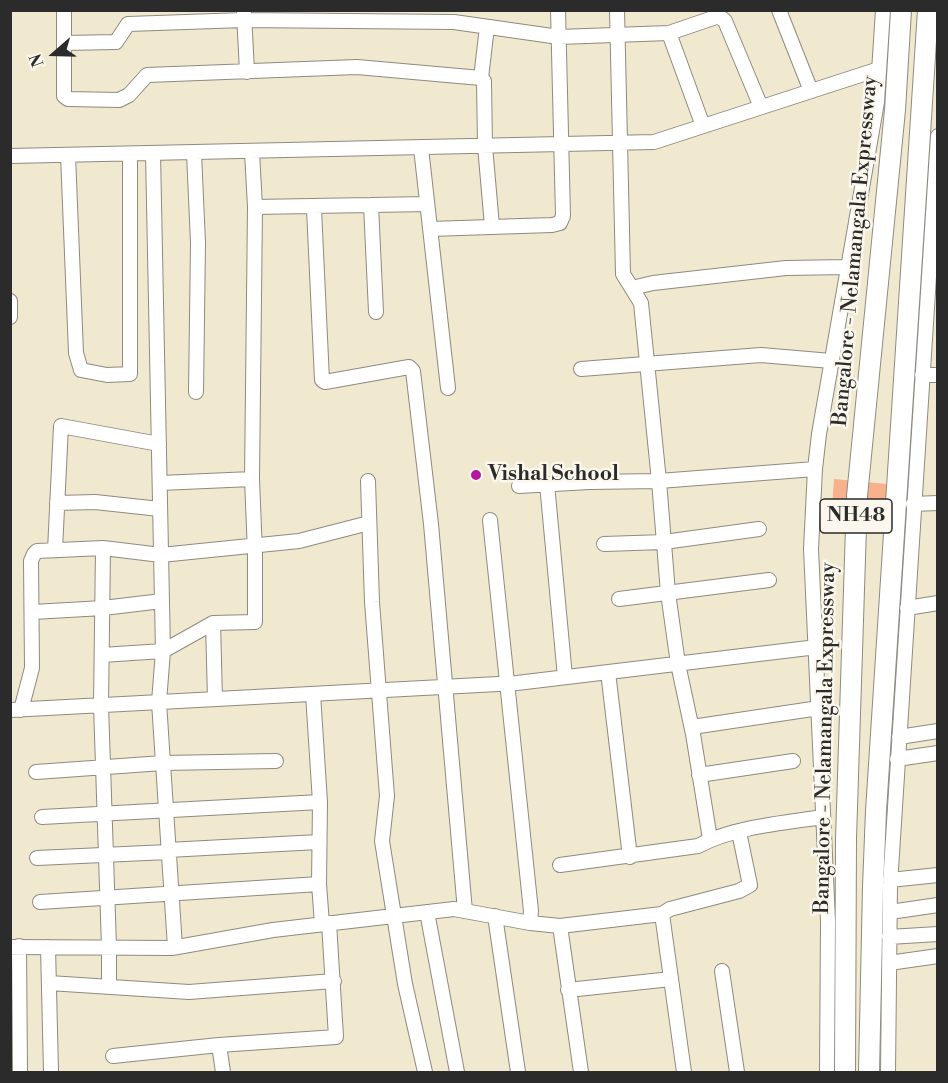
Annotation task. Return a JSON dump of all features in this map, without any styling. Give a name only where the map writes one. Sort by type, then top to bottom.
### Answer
[{"type":"highway","name":"Bangalore - Nelamangala Expressway","points":[[845,1072],[846,838],[857,496],[895,110],[901,10]]},
{"type":"highway","name":"NH48","points":[[869,1072],[877,800],[928,10]]},
{"type":"street","points":[[64,10],[64,96],[68,99],[119,100],[129,95],[147,75],[357,67],[482,78]]},
{"type":"street","points":[[430,229],[561,223],[563,216],[562,144],[558,10]]},
{"type":"street","points":[[617,10],[623,274],[641,303],[668,593],[678,664],[692,727],[710,839]]},
{"type":"street","points":[[779,10],[811,91]]},
{"type":"street","points":[[827,1072],[828,921],[811,549],[815,469],[831,362],[877,102],[884,10]]},
{"type":"street","points":[[64,43],[116,42],[128,24],[244,15],[454,22],[559,37],[669,33],[719,16],[723,18],[761,107]]},
{"type":"street","points":[[244,15],[247,72]]},
{"type":"street","points":[[487,27],[482,78],[492,226]]},
{"type":"street","points":[[669,33],[704,126]]},
{"type":"street","points":[[10,156],[654,142],[879,69]]},
{"type":"street","points":[[888,1072],[890,880],[922,375],[933,294],[938,136]]},
{"type":"street","points":[[421,148],[448,388]]},
{"type":"street","points":[[102,655],[163,651],[213,622],[255,622],[252,479],[255,207],[252,152]]},
{"type":"street","points":[[153,153],[163,651],[159,702],[174,947]]},
{"type":"street","points":[[194,153],[198,243],[196,392]]},
{"type":"street","points":[[68,155],[76,353],[81,370],[107,375],[130,374],[130,154]]},
{"type":"street","points":[[255,207],[428,204]]},
{"type":"street","points":[[371,205],[376,312]]},
{"type":"street","points":[[311,206],[314,209],[322,380],[325,382],[409,367],[413,371],[431,524],[465,911]]},
{"type":"street","points":[[632,288],[653,283],[786,268],[848,267]]},
{"type":"street","points":[[10,301],[10,317]]},
{"type":"street","points":[[580,369],[761,355],[831,362]]},
{"type":"street","points":[[922,375],[938,375]]},
{"type":"street","points":[[55,550],[61,426],[159,444]]},
{"type":"street","points":[[519,486],[659,481],[815,469]]},
{"type":"street","points":[[160,483],[252,479]]},
{"type":"street","points":[[368,481],[377,690],[387,796],[381,841],[405,984],[425,1072]]},
{"type":"street","points":[[547,484],[565,677]]},
{"type":"street","points":[[57,503],[95,502],[160,509]]},
{"type":"street","points":[[914,504],[938,503]]},
{"type":"street","points":[[490,520],[531,911],[530,923]]},
{"type":"street","points":[[369,523],[299,541],[161,555],[103,549],[37,551],[34,554],[31,579],[32,668],[16,710],[507,683],[817,647]]},
{"type":"street","points":[[604,544],[664,542],[759,529]]},
{"type":"street","points":[[103,549],[101,705],[109,987]]},
{"type":"street","points":[[619,599],[769,580]]},
{"type":"street","points":[[33,612],[103,608],[162,601]]},
{"type":"street","points":[[907,608],[938,603]]},
{"type":"street","points":[[213,622],[215,699]]},
{"type":"street","points":[[608,672],[630,857]]},
{"type":"street","points":[[113,1056],[219,1045],[336,1037],[334,981],[319,884],[320,802],[313,694]]},
{"type":"street","points":[[692,727],[819,708]]},
{"type":"street","points":[[899,737],[938,731]]},
{"type":"street","points":[[897,759],[938,753]]},
{"type":"street","points":[[36,772],[163,763],[276,761]]},
{"type":"street","points":[[699,775],[793,761]]},
{"type":"street","points":[[42,817],[320,802]]},
{"type":"street","points":[[560,865],[698,846],[710,839],[739,832],[823,817]]},
{"type":"street","points":[[20,1072],[15,946],[174,947],[273,930],[454,909],[560,926],[662,914],[670,909],[739,891],[750,885],[739,832]]},
{"type":"street","points":[[37,858],[318,842]]},
{"type":"street","points":[[890,880],[938,875]]},
{"type":"street","points":[[40,902],[319,884]]},
{"type":"street","points":[[890,912],[938,905]]},
{"type":"street","points":[[427,912],[457,1072]]},
{"type":"street","points":[[662,914],[684,1072]]},
{"type":"street","points":[[495,916],[518,1072]]},
{"type":"street","points":[[560,926],[581,1072]]},
{"type":"street","points":[[889,937],[938,934]]},
{"type":"street","points":[[48,947],[51,1072]]},
{"type":"street","points":[[889,963],[938,956]]},
{"type":"street","points":[[722,971],[737,1072]]},
{"type":"street","points":[[568,990],[671,979]]},
{"type":"street","points":[[49,983],[189,992],[334,981]]},
{"type":"street","points":[[219,1045],[223,1072]]},
{"type":"building","points":[[834,479],[887,484],[885,512],[832,508]]},
{"type":"place","name":"Vishal School","points":[[476,475]]}]
